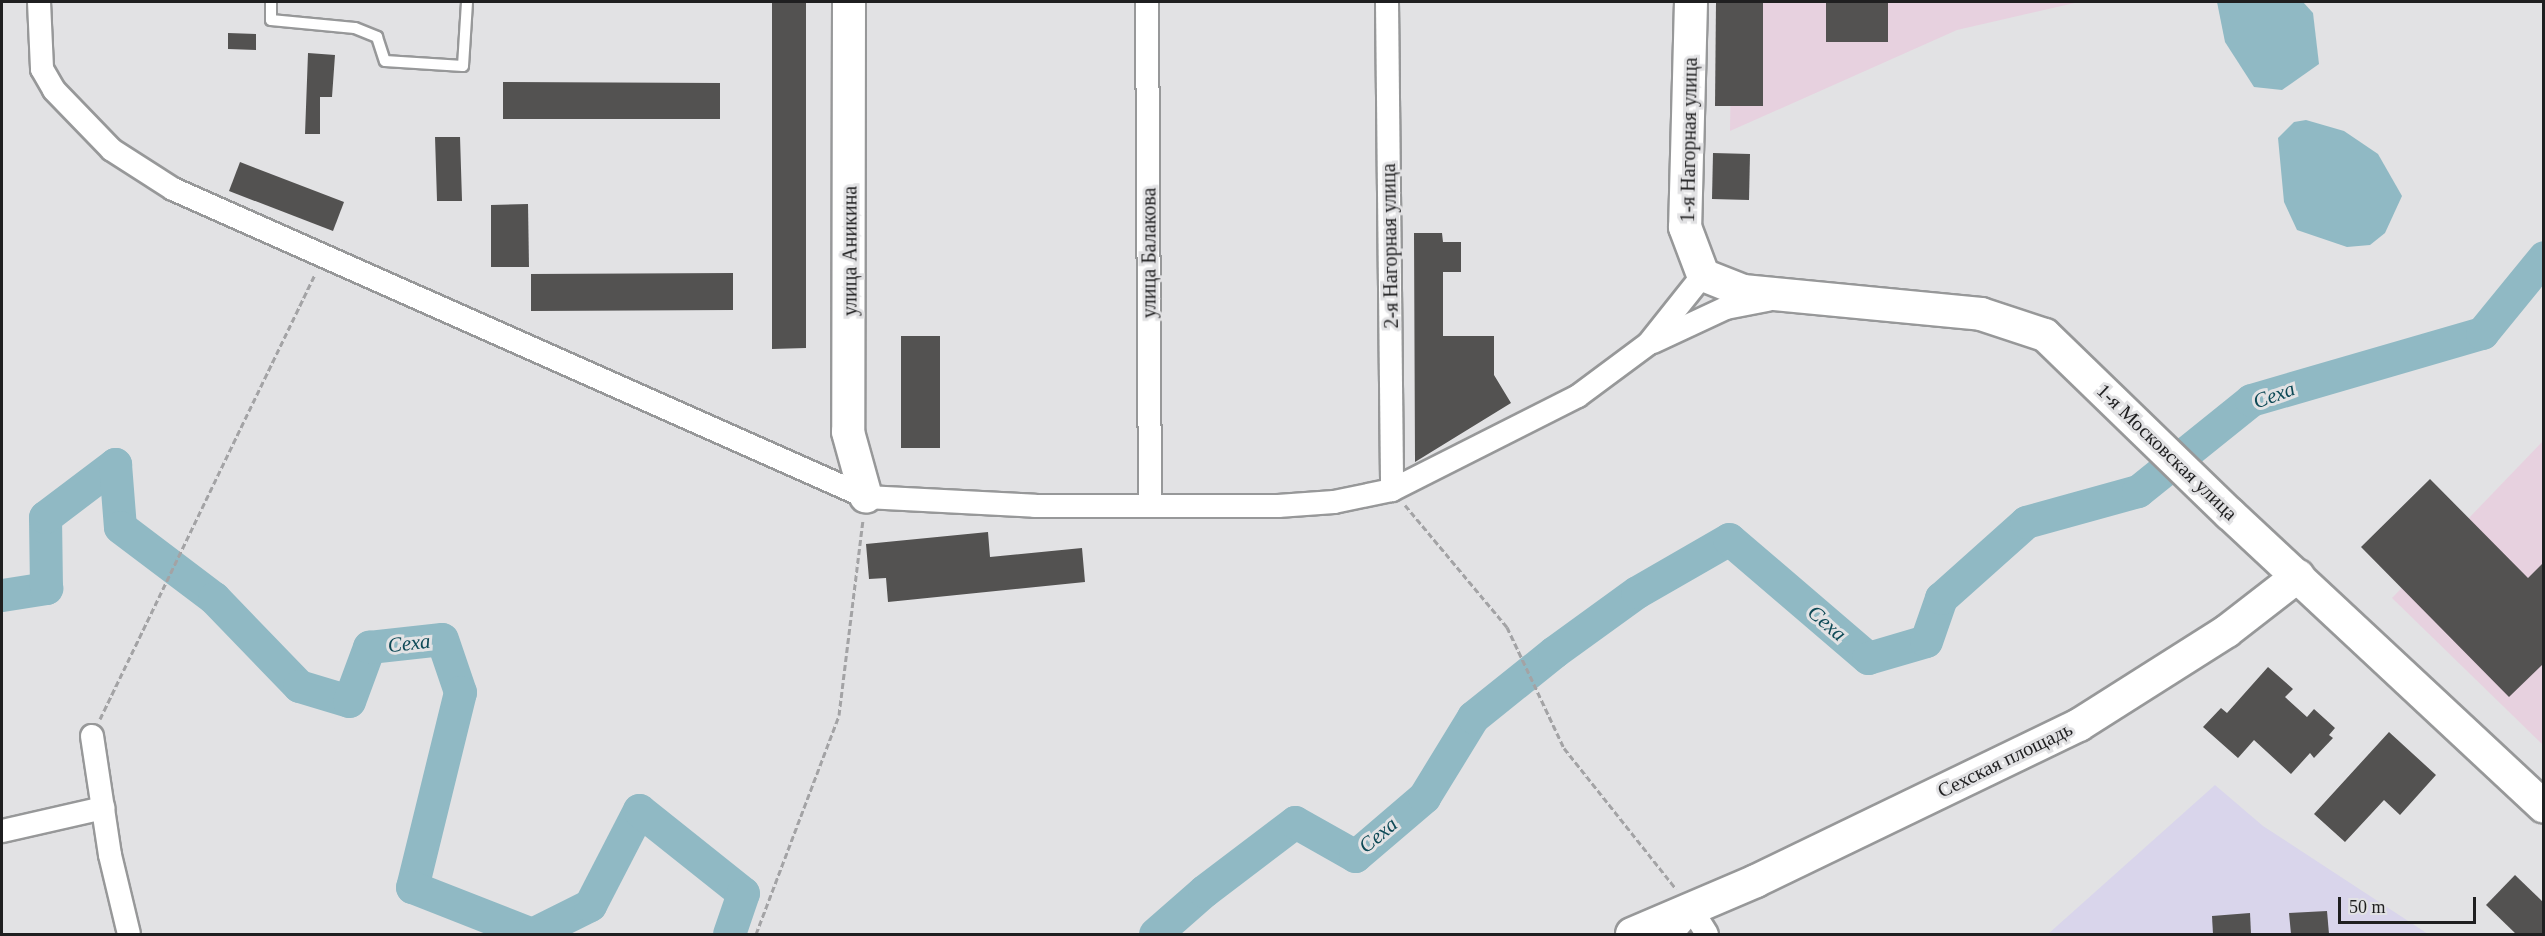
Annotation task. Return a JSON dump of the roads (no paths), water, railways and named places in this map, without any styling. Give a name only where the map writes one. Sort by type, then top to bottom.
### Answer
[{"type":"street","points":[[39,2],[42,69],[54,90],[112,150],[173,189],[866,497],[1035,506],[1150,504],[1278,506],[1334,502],[1392,490],[1578,396],[1648,344],[1726,308],[1793,295]]},
{"type":"street","name":"улица Аникина","points":[[849,2],[848,432],[866,497]]},
{"type":"street","name":"улица Балакова","points":[[1147,2],[1150,504]]},
{"type":"street","name":"2-я Нагорная улица","points":[[1387,2],[1392,490]]},
{"type":"street","name":"1-я Нагорная улица","points":[[1691,2],[1685,227],[1703,275]]},
{"type":"street","points":[[1648,344],[1703,275]]},
{"type":"street","name":"1-я Московская улица","points":[[1703,275],[1743,291],[1981,314],[2045,335],[2230,514],[2544,807]]},
{"type":"street","name":"Сехская площадь","points":[[1632,934],[1700,922],[2079,725],[2227,631],[2298,576]]},
{"type":"street","points":[[92,736],[103,808],[129,934]]},
{"type":"street","points":[[2,831],[103,808]]},
{"type":"street","points":[[1672,934],[1700,922]]},
{"type":"lane","points":[[271,2],[270,20],[355,28],[377,37],[385,61],[463,66],[466,2]]},
{"type":"water","points":[[2217,2],[2303,2],[2313,13],[2319,64],[2282,90],[2254,87],[2225,42]]},
{"type":"water","points":[[2306,120],[2344,131],[2378,154],[2402,196],[2385,233],[2370,245],[2347,247],[2297,230],[2284,202],[2278,138],[2294,122]]},
{"type":"waterway","name":"Сеха","points":[[1155,934],[1204,891],[1295,822],[1355,856],[1424,797],[1473,717],[1554,652],[1637,592],[1729,539],[1868,658],[1926,641],[1941,598],[2026,522],[2138,491],[2251,400],[2482,333],[2544,257]]},
{"type":"waterway","name":"Сеха","points":[[2,595],[46,588],[45,517],[115,464],[120,527],[214,598],[299,686],[349,701],[369,647],[442,639],[460,692],[412,887],[532,934],[590,905],[639,810],[743,893],[729,934]]}]
